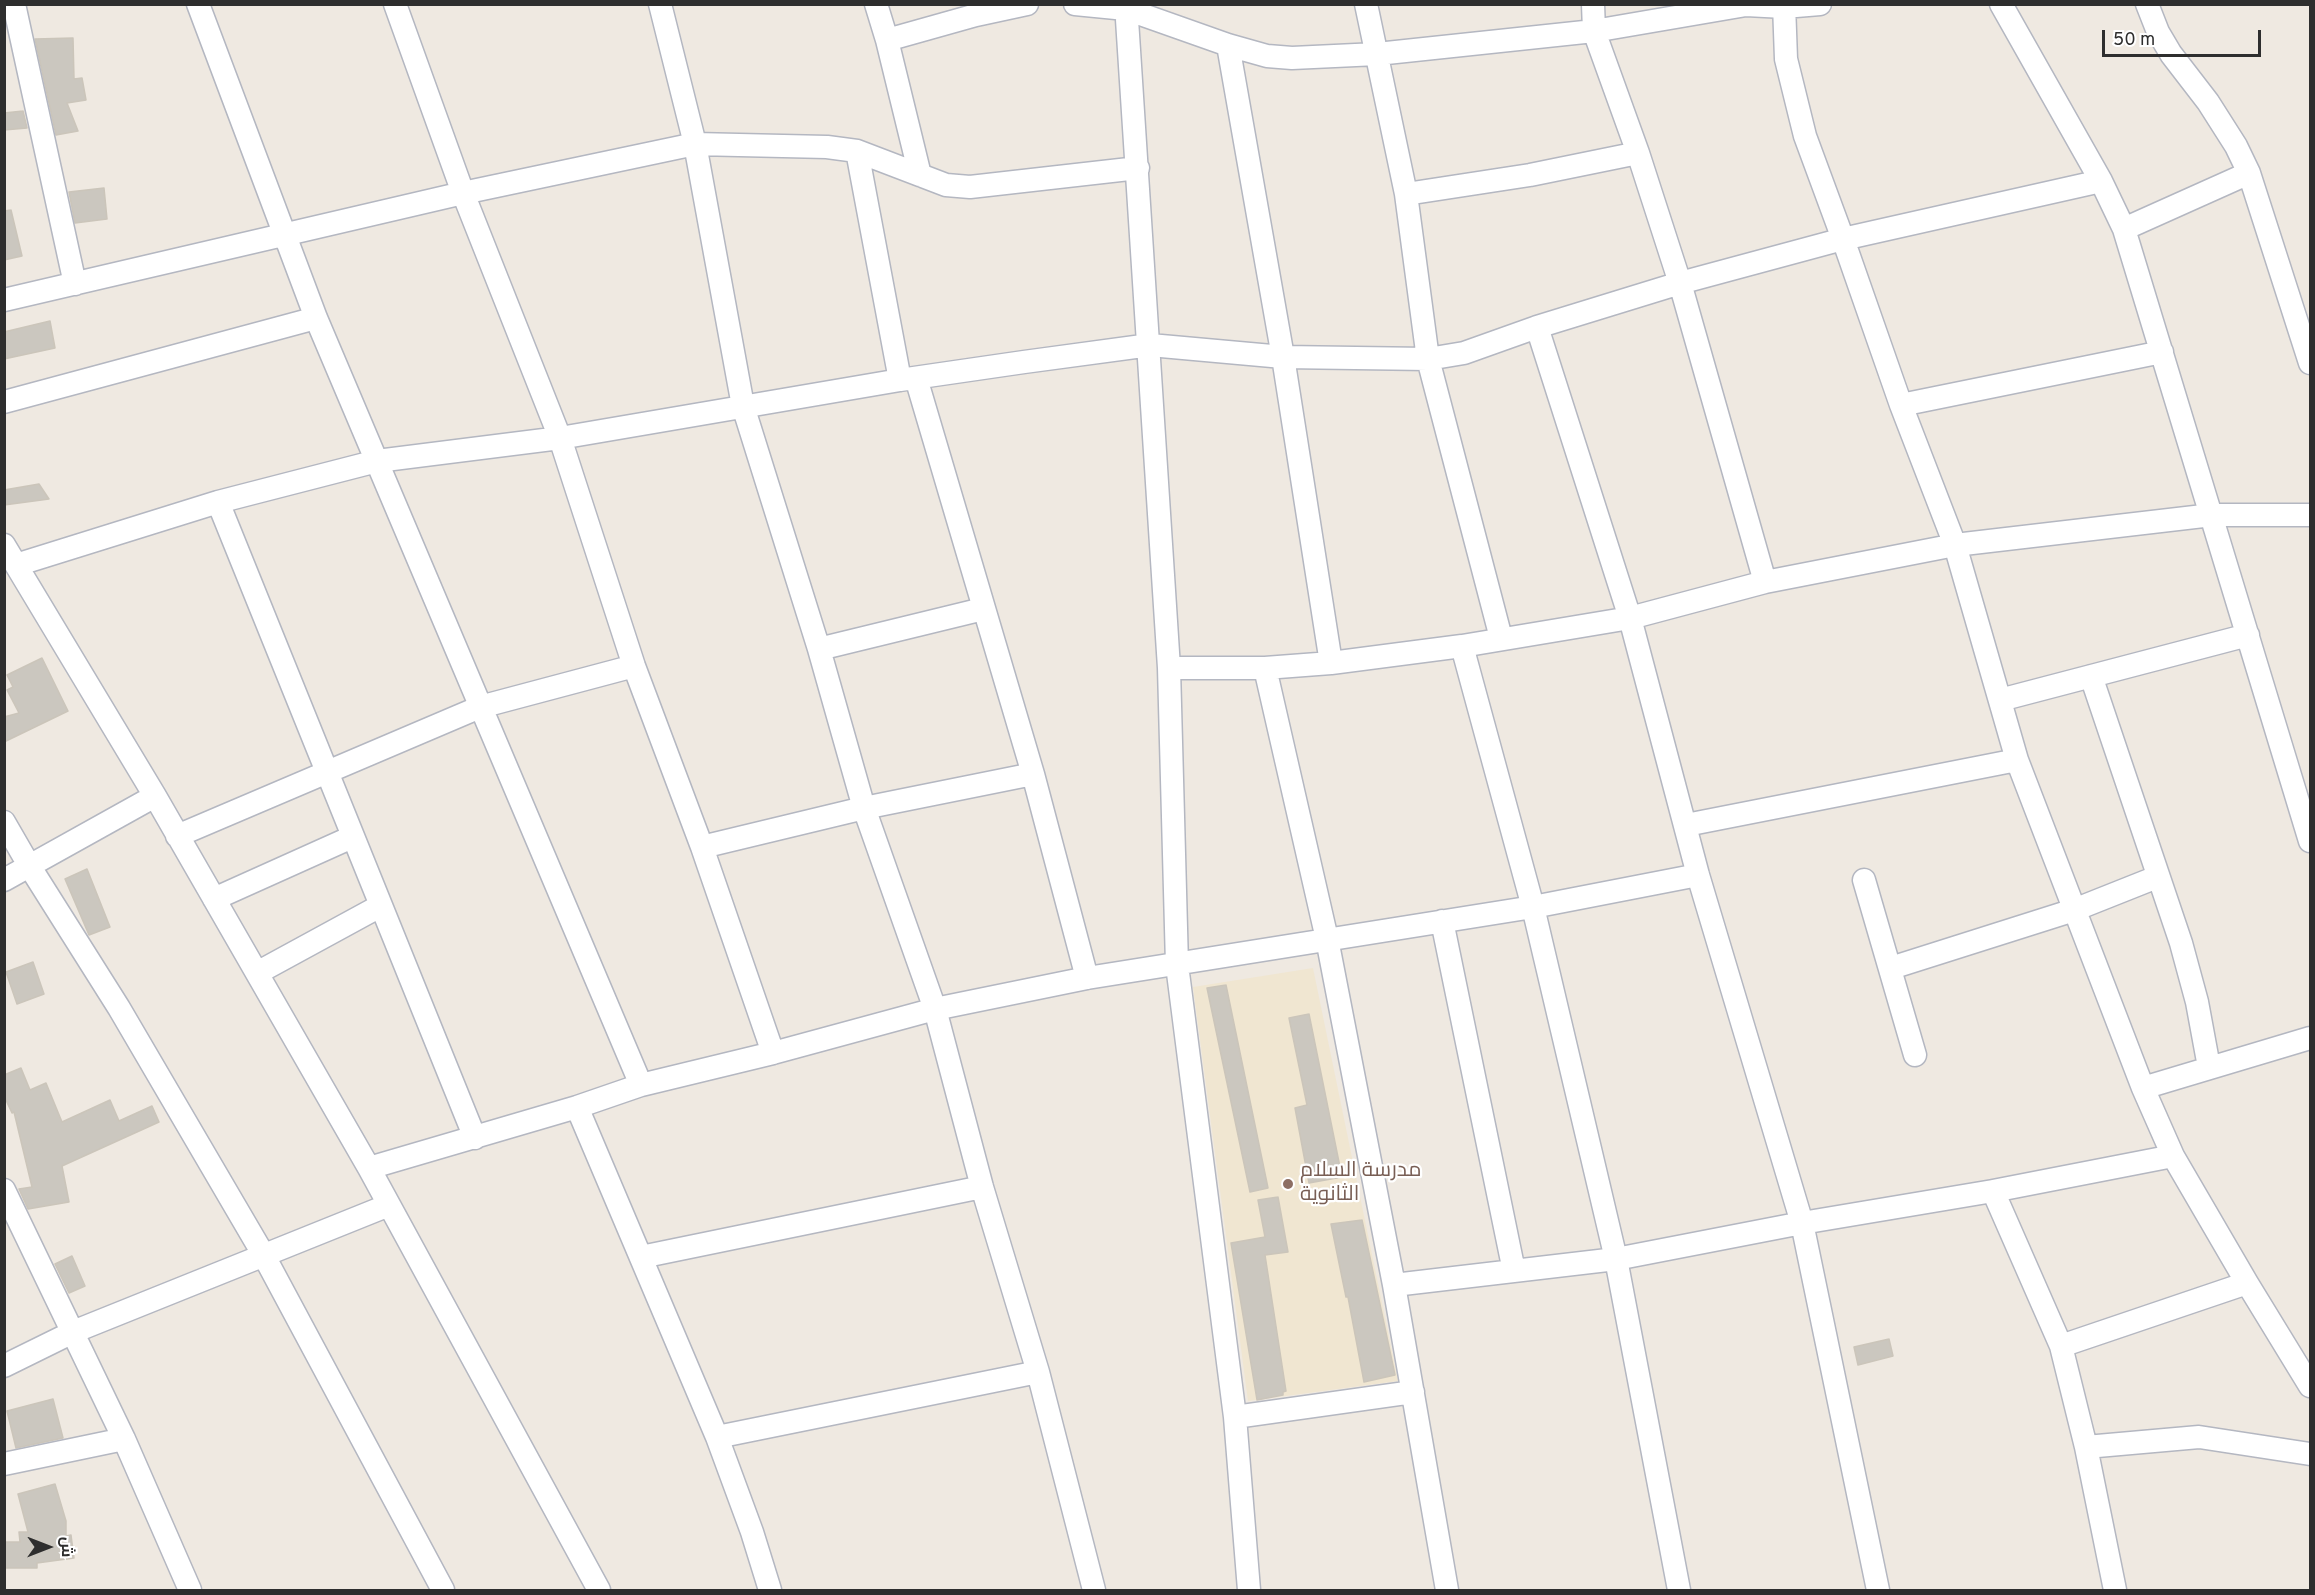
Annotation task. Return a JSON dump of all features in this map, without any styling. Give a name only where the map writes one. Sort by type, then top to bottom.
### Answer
[{"type":"street","points":[[14,4],[75,284]]},
{"type":"street","points":[[198,4],[316,318],[640,1085]]},
{"type":"street","points":[[395,4],[463,193],[560,438],[634,666],[702,847],[773,1053]]},
{"type":"street","points":[[660,4],[695,144],[743,406],[819,649],[864,808],[935,1010],[982,1187],[1038,1372],[1094,1590]]},
{"type":"street","points":[[876,4],[920,175]]},
{"type":"street","points":[[887,40],[976,15],[1027,4]]},
{"type":"street","points":[[1075,4],[1126,7],[1228,45],[1268,56],[1292,58],[1377,54],[1594,31],[1746,5],[1820,4]]},
{"type":"street","points":[[1366,4],[1406,194],[1428,359],[1501,638]]},
{"type":"street","points":[[1593,4],[1594,31],[1638,153],[1680,284],[1765,582]]},
{"type":"street","points":[[2001,4],[2101,181],[2124,229],[2310,842]]},
{"type":"street","points":[[2147,4],[2158,32],[2171,54],[2208,102],[2236,146],[2249,173],[2310,363]]},
{"type":"street","points":[[1784,6],[1786,59],[1805,136],[1901,405],[1955,546],[2017,760],[2074,910],[2143,1088],[2173,1156],[2310,1386]]},
{"type":"street","points":[[1126,7],[1150,345],[1169,668],[1177,965],[1235,1417],[1249,1590]]},
{"type":"street","points":[[1228,45],[1283,357],[1331,663]]},
{"type":"street","points":[[4,300],[218,248],[285,236],[463,193],[695,144],[826,147],[858,151],[946,185],[970,187],[1138,168]]},
{"type":"street","points":[[858,151],[908,379],[983,609],[1033,774],[1087,978]]},
{"type":"street","points":[[1406,194],[1530,175],[1638,153]]},
{"type":"street","points":[[2124,229],[2249,173]]},
{"type":"street","points":[[599,1590],[369,1168],[155,796],[10,555],[377,461],[560,438],[908,379],[1150,345],[1283,357],[1428,359],[1464,353],[1538,327],[1680,284],[1843,239],[2101,181]]},
{"type":"street","points":[[4,402],[316,318]]},
{"type":"street","points":[[1538,327],[1630,618],[1698,875],[1802,1223],[1878,1590]]},
{"type":"street","points":[[1901,405],[2162,352]]},
{"type":"street","points":[[218,502],[475,1138]]},
{"type":"street","points":[[1169,668],[1265,668],[1331,663],[1462,646],[1630,618],[1765,582],[1955,546],[2212,515],[2310,515]]},
{"type":"street","points":[[819,649],[983,609]]},
{"type":"street","points":[[2000,700],[2248,635]]},
{"type":"street","points":[[1462,646],[1533,907],[1616,1258],[1679,1590]]},
{"type":"street","points":[[177,836],[480,707],[634,666]]},
{"type":"street","points":[[1265,668],[1327,939],[1394,1286],[1447,1590]]},
{"type":"street","points":[[2091,676],[2187,962],[2209,1067]]},
{"type":"street","points":[[1686,825],[2017,760]]},
{"type":"street","points":[[702,847],[864,808],[1033,774]]},
{"type":"street","points":[[4,880],[155,796]]},
{"type":"street","points":[[4,822],[119,1008],[263,1254],[444,1590]]},
{"type":"street","points":[[214,899],[352,837]]},
{"type":"street","points":[[369,1168],[577,1107],[640,1085],[935,1010],[1087,978],[1533,907],[1698,875]]},
{"type":"street","points":[[1891,968],[2074,910],[2157,877]]},
{"type":"street","points":[[1864,880],[1915,1055]]},
{"type":"street","points":[[257,973],[380,906]]},
{"type":"street","points":[[1442,921],[1514,1271]]},
{"type":"street","points":[[2143,1088],[2310,1038]]},
{"type":"street","points":[[577,1107],[717,1437],[752,1532],[770,1590]]},
{"type":"street","points":[[1394,1286],[1616,1258],[1802,1223],[1993,1191],[2173,1156]]},
{"type":"street","points":[[640,1257],[982,1187]]},
{"type":"street","points":[[4,1190],[124,1439],[190,1590]]},
{"type":"street","points":[[1993,1191],[2061,1346],[2086,1447],[2115,1590]]},
{"type":"street","points":[[4,1366],[73,1332],[389,1205]]},
{"type":"street","points":[[2061,1346],[2247,1283]]},
{"type":"street","points":[[717,1437],[1038,1372]]},
{"type":"street","points":[[1235,1417],[1413,1392]]},
{"type":"street","points":[[2086,1447],[2192,1437],[2310,1454]]},
{"type":"street","points":[[4,1464],[124,1439]]},
{"type":"shaded area","name":"مدرسة السلام الثانوية","points":[[1313,968],[1398,1381],[1248,1401],[1193,987]]},
{"type":"building","points":[[73,38],[74,79],[82,78],[86,100],[67,103],[78,131],[56,135],[35,39]]},
{"type":"building","points":[[23,111],[27,128],[4,130],[4,113]]},
{"type":"building","points":[[104,188],[107,219],[75,223],[69,192]]},
{"type":"building","points":[[11,210],[22,256],[4,260],[4,211]]},
{"type":"building","points":[[50,321],[55,348],[4,359],[4,332]]},
{"type":"building","points":[[39,484],[49,499],[4,505],[4,490]]},
{"type":"building","points":[[42,658],[68,711],[4,742],[4,717],[19,713],[7,690],[13,687],[7,675]]},
{"type":"building","points":[[87,869],[110,927],[89,935],[65,879]]},
{"type":"building","points":[[33,962],[44,994],[17,1004],[6,972]]},
{"type":"building","points":[[1226,985],[1268,1188],[1250,1192],[1207,988]]},
{"type":"building","points":[[1309,1014],[1342,1177],[1309,1183],[1295,1108],[1307,1105],[1289,1018]]},
{"type":"building","points":[[21,1068],[30,1090],[46,1083],[62,1122],[110,1100],[119,1121],[152,1106],[159,1122],[62,1166],[69,1202],[28,1209],[19,1189],[32,1187],[14,1112],[12,1113],[4,1096],[4,1075]]},
{"type":"building","points":[[1278,1197],[1288,1252],[1265,1255],[1286,1391],[1283,1395],[1257,1400],[1231,1243],[1265,1237],[1258,1200]]},
{"type":"building","points":[[1362,1220],[1395,1375],[1364,1382],[1331,1224]]},
{"type":"building","points":[[72,1256],[85,1286],[69,1293],[55,1264]]},
{"type":"building","points":[[1889,1339],[1893,1356],[1858,1365],[1854,1347]]},
{"type":"building","points":[[53,1399],[63,1438],[16,1448],[7,1411]]},
{"type":"building","points":[[55,1484],[66,1521],[66,1536],[71,1535],[74,1558],[37,1563],[37,1568],[4,1568],[4,1542],[20,1542],[19,1532],[28,1532],[18,1494]]},
{"type":"place","name":"مدرسة السلام الثانوية","points":[[1288,1184]]}]
